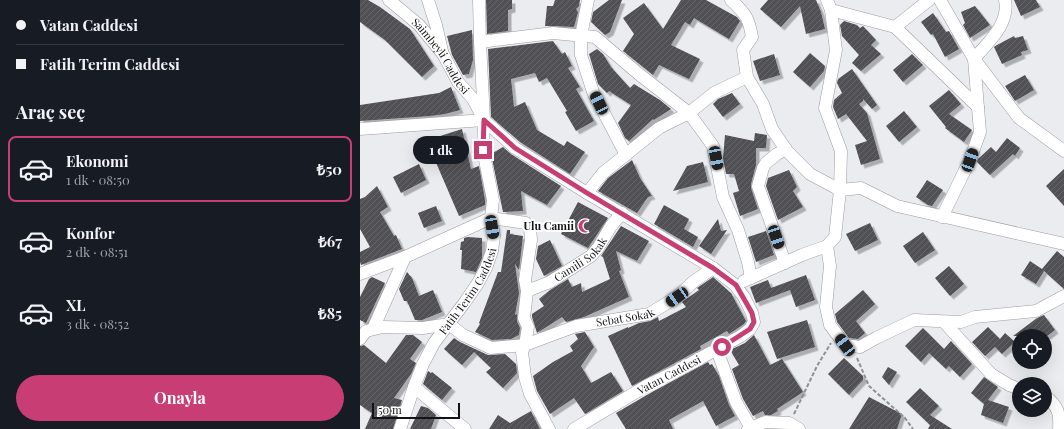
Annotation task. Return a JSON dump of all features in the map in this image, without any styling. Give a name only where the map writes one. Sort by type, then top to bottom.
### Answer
[{"type":"street","name":"Saimbeyli Caddesi","points":[[389,0],[419,25],[443,54],[458,82],[473,99],[484,120]]},
{"type":"street","points":[[428,0],[436,24],[443,54]]},
{"type":"street","name":"Fatih Terim Caddesi","points":[[400,429],[423,364],[434,343],[466,302],[486,268],[492,251],[494,236],[491,218],[493,200],[483,150],[484,120],[479,0]]},
{"type":"street","points":[[588,0],[580,36],[581,55],[593,92],[626,154]]},
{"type":"street","points":[[731,0],[744,13],[750,26],[752,37],[743,50],[747,77],[763,104],[772,129],[786,149],[810,174],[840,190],[861,188],[897,206],[1064,244]]},
{"type":"street","points":[[895,27],[929,0]]},
{"type":"street","points":[[940,0],[974,59],[1019,118],[1064,151]]},
{"type":"street","points":[[942,217],[970,160],[980,132],[974,59],[1002,24],[1006,6],[1005,0]]},
{"type":"street","points":[[736,285],[802,255],[827,246],[835,237],[840,190],[841,151],[825,108],[836,50],[829,5],[895,27],[978,107]]},
{"type":"street","points":[[480,42],[553,33],[594,37],[689,113],[713,146],[723,197],[738,230],[748,262],[751,278]]},
{"type":"street","points":[[587,193],[603,173],[659,128],[689,113],[714,93],[747,77]]},
{"type":"street","points":[[360,129],[484,120]]},
{"type":"street","name":"Vatan Caddesi","points":[[484,120],[515,148],[713,268],[736,285],[752,313],[754,322],[750,329],[717,350],[648,385],[574,429]]},
{"type":"street","points":[[785,263],[758,186],[766,163],[786,149]]},
{"type":"street","name":"Camili Sokak","points":[[527,291],[550,282],[590,256],[598,248],[611,226],[622,213]]},
{"type":"street","points":[[360,274],[405,257],[491,218],[526,223],[530,228],[531,240],[525,280],[527,291],[524,318],[528,327],[526,345],[522,352],[525,377],[530,394],[549,429]]},
{"type":"street","points":[[827,246],[830,266],[826,307],[830,325],[845,345],[860,347],[914,320],[961,322],[975,317],[1036,311],[1064,296]]},
{"type":"street","points":[[373,330],[405,257]]},
{"type":"street","name":"Sebat Sokak","points":[[449,324],[463,335],[492,348],[526,345],[576,326],[649,314],[677,297],[693,282],[713,268]]},
{"type":"street","points":[[944,322],[991,374],[1012,386]]},
{"type":"street","points":[[360,339],[366,332],[382,327],[423,328],[449,324]]},
{"type":"street","points":[[717,350],[736,402],[750,428],[765,422],[794,426]]},
{"type":"street","points":[[414,387],[461,428]]},
{"type":"street","points":[[1052,401],[1060,418],[1059,429]]},
{"type":"path","points":[[794,426],[817,366],[836,334]]},
{"type":"path","points":[[852,346],[869,386],[905,418],[913,429]]},
{"type":"building","points":[[360,0],[368,0],[410,29],[434,66],[422,77],[385,40],[360,22]]},
{"type":"building","points":[[486,0],[512,0],[512,9],[508,10],[508,31],[487,34]]},
{"type":"building","points":[[555,0],[580,0],[579,6],[576,9],[578,12],[574,27],[545,26],[547,6],[553,6]]},
{"type":"building","points":[[609,0],[622,0],[610,32],[605,35],[591,22],[593,12]]},
{"type":"building","points":[[681,0],[706,0],[737,17],[740,21],[729,39],[694,18],[690,25],[685,22],[671,45],[700,59],[689,79],[659,65],[653,75],[623,51],[634,34],[623,18],[644,3],[663,29]]},
{"type":"building","points":[[768,0],[816,0],[821,12],[825,29],[806,34],[800,6],[781,27],[760,9]]},
{"type":"building","points":[[1014,0],[1036,0],[1040,7],[1021,16]]},
{"type":"building","points":[[975,6],[990,25],[970,38],[963,25],[965,23],[961,12]]},
{"type":"building","points":[[933,13],[946,32],[949,31],[959,49],[945,57],[933,34],[931,35],[921,22]]},
{"type":"building","points":[[844,21],[857,25],[860,28],[863,26],[876,40],[871,45],[881,54],[861,71],[852,63],[859,55],[842,36],[840,25]]},
{"type":"building","points":[[472,30],[473,60],[469,74],[463,75],[452,55],[447,36]]},
{"type":"building","points":[[1014,36],[1015,38],[1023,36],[1028,50],[1021,52],[1022,55],[1002,64],[994,47]]},
{"type":"building","points":[[553,41],[562,54],[565,52],[572,66],[568,68],[580,87],[576,89],[594,121],[576,131],[565,112],[567,111],[547,78],[539,82],[535,73],[511,79],[514,107],[525,102],[537,130],[564,146],[567,141],[585,152],[570,174],[520,142],[491,117],[488,49]]},
{"type":"building","points":[[597,49],[603,54],[611,67],[630,88],[634,84],[660,100],[671,109],[654,120],[653,119],[629,141],[625,138],[618,123],[631,105],[609,91],[607,93],[598,84],[589,54]]},
{"type":"building","points":[[810,53],[825,66],[824,71],[810,87],[793,72]]},
{"type":"building","points":[[774,54],[780,75],[760,81],[753,61]]},
{"type":"building","points":[[912,54],[923,65],[903,82],[893,70]]},
{"type":"building","points":[[852,69],[877,105],[872,109],[863,99],[863,101],[859,104],[867,113],[880,159],[861,165],[855,145],[867,141],[846,114],[838,119],[833,107],[834,100],[842,93],[837,83],[838,79]]},
{"type":"building","points":[[1025,75],[1034,90],[1015,101],[1005,86]]},
{"type":"building","points":[[451,87],[460,110],[430,116],[360,121],[360,105],[439,93]]},
{"type":"building","points":[[949,90],[961,104],[949,114],[972,130],[964,142],[945,128],[946,127],[929,106]]},
{"type":"building","points":[[732,93],[740,104],[723,117],[713,104],[718,99]]},
{"type":"building","points":[[904,111],[917,127],[899,142],[886,126]]},
{"type":"building","points":[[462,129],[471,169],[479,166],[485,205],[459,216],[431,151],[437,148],[434,138]]},
{"type":"building","points":[[755,133],[767,135],[766,148],[756,148],[756,165],[751,184],[758,209],[740,216],[733,193],[739,191],[734,174],[726,174],[723,158],[725,135],[754,141]]},
{"type":"building","points":[[1007,138],[1020,148],[1015,156],[1013,154],[990,175],[977,162],[978,159],[991,147],[996,152]]},
{"type":"building","points":[[503,147],[511,154],[561,186],[547,205],[521,191],[523,211],[503,212],[491,154]]},
{"type":"building","points":[[632,160],[640,178],[652,196],[648,197],[637,213],[598,191],[608,178]]},
{"type":"building","points":[[703,162],[708,182],[673,191],[687,166]]},
{"type":"building","points":[[419,164],[426,180],[401,193],[393,177]]},
{"type":"building","points":[[1064,169],[1064,206],[1046,186]]},
{"type":"building","points":[[789,170],[797,187],[793,191],[803,207],[778,220],[766,186],[768,178]]},
{"type":"building","points":[[927,180],[943,190],[932,206],[916,197]]},
{"type":"building","points":[[377,186],[388,207],[380,212],[394,236],[396,235],[402,249],[361,265],[360,252],[370,247],[360,229],[360,199],[365,197]]},
{"type":"building","name":"Ulu Camii","points":[[578,202],[608,218],[588,248],[561,234]]},
{"type":"building","points":[[664,205],[689,219],[684,229],[698,237],[693,247],[654,224]]},
{"type":"building","points":[[436,206],[442,221],[424,228],[418,213]]},
{"type":"building","points":[[718,219],[721,231],[727,230],[711,254],[699,246]]},
{"type":"building","points":[[870,223],[878,240],[855,251],[846,234]]},
{"type":"building","points":[[621,226],[649,241],[637,261],[616,251],[621,270],[619,271],[629,297],[584,317],[566,322],[562,317],[537,333],[532,314],[544,306],[539,299],[550,290],[568,279],[572,287],[581,283],[582,292],[610,279],[603,257],[601,256]]},
{"type":"building","points":[[507,230],[510,230],[510,234],[523,236],[519,270],[515,264],[519,293],[515,315],[517,314],[517,321],[520,328],[519,335],[511,339],[492,340],[475,332],[480,324],[479,323],[498,272],[501,272]]},
{"type":"building","points":[[766,231],[774,255],[756,262],[748,237]]},
{"type":"building","points":[[923,232],[935,250],[915,263],[903,246]]},
{"type":"building","points":[[464,238],[482,238],[482,258],[476,272],[461,269],[461,242],[464,241]]},
{"type":"building","points":[[550,240],[562,266],[544,276],[536,259],[538,246]]},
{"type":"building","points":[[1057,251],[1064,257],[1064,289],[1044,271],[1036,284],[1021,275],[1030,261],[1042,269]]},
{"type":"building","points":[[949,266],[964,284],[950,296],[935,278]]},
{"type":"building","points":[[407,272],[412,278],[419,296],[433,290],[442,312],[422,320],[415,320],[407,301],[404,301],[399,289]]},
{"type":"building","points":[[806,275],[815,300],[796,307],[790,290],[756,303],[750,287],[768,280],[771,288]]},
{"type":"building","points":[[372,277],[385,283],[366,323],[360,320],[360,297],[369,279]]},
{"type":"building","points":[[713,277],[732,294],[746,321],[744,324],[729,334],[727,331],[700,346],[701,349],[632,386],[608,336],[628,327],[650,321],[658,317],[659,321],[686,307],[682,302],[699,290],[697,288]]},
{"type":"building","points":[[863,290],[875,304],[856,321],[865,333],[858,339],[849,338],[837,322],[835,314]]},
{"type":"building","points":[[1044,315],[1055,330],[1052,332],[1052,329],[1022,329],[1037,318]]},
{"type":"building","points":[[807,320],[815,347],[777,359],[767,332]]},
{"type":"building","points":[[988,327],[1000,339],[1005,333],[1012,339],[1012,345],[1002,354],[995,347],[985,356],[972,342]]},
{"type":"building","points":[[923,328],[944,349],[951,341],[972,364],[960,377],[949,366],[946,369],[929,353],[921,362],[905,346]]},
{"type":"building","points":[[585,332],[594,347],[581,366],[591,383],[611,372],[623,391],[585,414],[574,398],[550,414],[537,391],[533,376],[553,362],[573,351],[570,346],[578,339],[575,334]]},
{"type":"building","points":[[406,335],[413,335],[422,342],[410,359],[416,363],[411,374],[394,398],[402,400],[393,429],[365,429],[372,413],[360,405],[360,346],[364,345],[386,363]]},
{"type":"building","points":[[754,335],[770,365],[782,359],[803,392],[777,409],[778,411],[771,415],[765,415],[763,411],[753,416],[743,399],[732,369],[739,365],[730,350],[745,343]]},
{"type":"building","points":[[454,338],[488,355],[505,354],[516,364],[517,373],[503,388],[486,372],[491,368],[474,352],[462,365],[444,349]]},
{"type":"building","points":[[844,358],[863,376],[863,380],[849,395],[828,374]]},
{"type":"building","points":[[708,362],[710,365],[712,364],[719,376],[729,405],[735,416],[716,426],[703,401],[669,420],[673,429],[626,429],[616,413]]},
{"type":"building","points":[[888,367],[897,372],[889,385],[882,377]]},
{"type":"building","points":[[428,371],[431,373],[432,372],[452,388],[442,400],[423,384]]},
{"type":"building","points":[[984,377],[998,387],[988,400],[1009,407],[1003,423],[981,415],[984,404],[971,393]]},
{"type":"building","points":[[920,388],[939,406],[930,415],[952,429],[928,429],[930,425],[906,402]]},
{"type":"building","points":[[869,397],[902,414],[897,429],[849,429]]},
{"type":"building","points":[[421,406],[428,408],[436,415],[431,429],[410,429]]},
{"type":"building","points":[[531,411],[540,429],[489,429],[498,415],[510,423]]},
{"type":"place","name":"Ulu Camii","points":[[585,226]]},
{"type":"route","points":[[483,150],[484,120],[515,148],[713,268],[736,285],[752,313],[754,322],[750,329],[722,347]]}]
